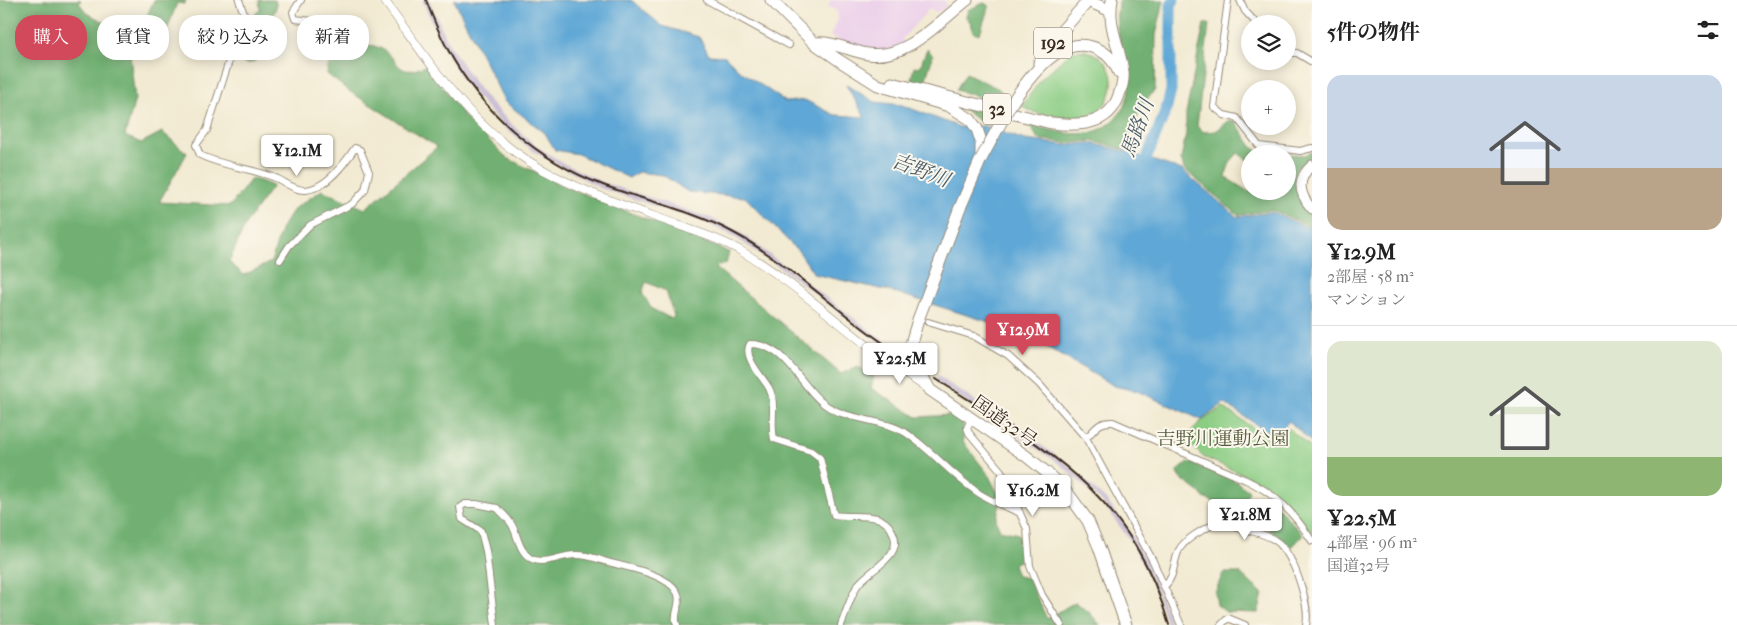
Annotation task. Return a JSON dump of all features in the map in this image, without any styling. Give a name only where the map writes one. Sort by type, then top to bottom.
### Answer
[{"type":"highway","name":"32","points":[[771,0],[814,43],[878,85],[949,106],[970,119],[977,129],[981,140],[982,159]]},
{"type":"highway","points":[[814,43],[834,44],[873,55],[894,53],[907,48],[967,0]]},
{"type":"highway","points":[[1089,0],[1111,5],[1112,30],[1123,74],[1122,88]]},
{"type":"highway","name":"192","points":[[1021,89],[1058,35],[1089,0]]},
{"type":"highway","name":"国道32号","points":[[1122,88],[1119,74],[1112,60],[1096,48],[1079,45],[1061,50],[1021,89],[982,159],[952,228],[912,340],[915,358],[922,378],[930,390],[1046,472],[1070,496],[1088,521],[1126,625]]},
{"type":"highway","name":"32","points":[[857,72],[934,94],[1067,125],[1088,124],[1103,117],[1116,103],[1122,88]]},
{"type":"main road","points":[[1312,165],[1304,173],[1300,184],[1301,194],[1312,209]]},
{"type":"street","points":[[239,0],[244,14],[207,130],[196,145],[200,155],[306,190],[319,185],[336,172],[355,148],[360,150],[369,172],[365,190],[356,201],[310,225],[289,246],[280,260]]},
{"type":"street","points":[[297,19],[295,19],[293,12],[302,0]]},
{"type":"street","points":[[384,0],[456,97],[488,132],[525,160],[556,177],[619,203],[731,245],[767,268],[884,359],[930,390]]},
{"type":"street","points":[[707,0],[789,45]]},
{"type":"street","points":[[1228,0],[1214,107],[1224,115],[1237,118],[1259,146],[1300,151],[1312,148]]},
{"type":"street","points":[[1240,0],[1249,15]]},
{"type":"street","points":[[1296,53],[1312,62]]},
{"type":"street","points":[[928,322],[974,336],[1008,356],[1039,384],[1086,438],[1165,586],[1180,625]]},
{"type":"street","points":[[884,359],[897,356],[904,351],[912,340]]},
{"type":"street","points":[[841,625],[857,587],[864,577],[884,563],[893,552],[894,533],[889,526],[878,518],[834,515],[820,458],[811,451],[774,438],[771,427],[773,399],[748,353],[750,344],[755,344],[779,355],[795,369],[813,394],[825,405],[905,433],[973,489],[1020,513]]},
{"type":"street","points":[[971,419],[967,428],[969,433],[1001,471],[1027,528],[1030,566],[1042,595],[1061,625]]},
{"type":"street","points":[[1086,438],[1095,426],[1104,421],[1114,422],[1246,480],[1278,498],[1288,508],[1312,541]]},
{"type":"street","points":[[496,625],[486,550],[481,531],[462,519],[460,507],[465,504],[497,508],[512,526],[522,550],[530,558],[544,561],[574,555],[590,556],[641,570],[659,579],[677,591],[679,599],[675,621],[677,625]]},
{"type":"street","points":[[1165,586],[1171,579],[1179,550],[1190,539],[1219,524],[1239,528],[1270,537],[1284,548],[1307,605],[1306,625]]},
{"type":"street","points":[[1221,625],[1228,618],[1245,625]]},
{"type":"shaded area","points":[[422,0],[429,0],[450,46],[481,92],[509,122],[536,146],[565,164],[602,182],[708,217],[738,231],[887,343],[885,347],[788,273],[735,237],[707,223],[600,188],[533,151],[505,128],[464,82],[444,49]]},
{"type":"shaded area","points":[[829,0],[945,0],[946,6],[943,10],[936,12],[929,9],[902,39],[906,45],[893,51],[867,51],[830,36],[838,19],[837,11],[828,6]]},
{"type":"shaded area","points":[[938,376],[1063,460],[1105,499],[1126,526],[1149,565],[1171,625],[1167,625],[1156,590],[1132,543],[1102,502],[1060,464],[935,381]]},
{"type":"green space","points":[[0,0],[81,0],[79,3],[87,13],[97,18],[97,60],[130,60],[135,99],[125,136],[141,143],[162,132],[187,153],[159,202],[230,206],[252,178],[273,186],[246,223],[229,262],[244,275],[271,262],[282,227],[295,208],[322,190],[365,209],[437,147],[349,91],[327,74],[330,60],[369,60],[369,45],[380,48],[404,69],[417,69],[427,65],[464,116],[507,158],[564,186],[729,252],[726,264],[719,265],[716,268],[841,374],[858,367],[874,376],[871,388],[917,417],[952,415],[963,423],[963,442],[988,474],[1001,500],[996,520],[1000,530],[1018,534],[1025,558],[1013,564],[1017,576],[1028,578],[1047,619],[1075,602],[1089,612],[1100,625],[0,625]],"holes":[[[646,282],[666,291],[674,316],[672,319],[652,309],[642,293]]]},
{"type":"green space","points":[[154,0],[186,0],[184,4],[177,3],[169,24],[169,15],[147,15]]},
{"type":"green space","points":[[259,0],[275,0],[276,8],[272,15],[254,15],[260,9]]},
{"type":"green space","points":[[1119,0],[1164,0],[1156,35],[1155,90],[1141,107],[1129,136],[1132,145],[1128,150],[1091,141],[1067,143],[1038,139],[1030,125],[1066,133],[1087,133],[1106,126],[1114,120],[1125,104],[1130,84],[1118,31],[1117,12]]},
{"type":"green space","points":[[984,3],[989,6],[980,33],[976,34],[973,32],[971,23],[966,17],[968,10]]},
{"type":"green space","points":[[1204,24],[1209,24],[1197,126],[1204,132],[1216,131],[1230,120],[1235,121],[1241,130],[1241,135],[1244,135],[1251,145],[1241,145],[1241,155],[1238,153],[1230,162],[1225,177],[1241,187],[1241,200],[1296,200],[1296,188],[1303,204],[1312,214],[1312,227],[1272,210],[1238,215],[1184,169],[1181,159],[1186,134],[1186,113]]},
{"type":"green space","points":[[927,49],[933,55],[925,82],[911,80],[914,67],[920,67]]},
{"type":"green space","points":[[1072,51],[1090,52],[1102,59],[1110,70],[1112,84],[1109,98],[1100,109],[1085,116],[1063,117],[1041,114],[1022,106],[1042,78]]},
{"type":"green space","points":[[240,60],[255,60],[254,62],[246,64]]},
{"type":"green space","points":[[966,73],[999,89],[1003,93],[1002,103],[956,90]]},
{"type":"green space","points":[[958,105],[996,115],[991,125],[983,124]]},
{"type":"green space","points":[[1312,152],[1312,160],[1296,168],[1296,154],[1304,155]]},
{"type":"green space","name":"吉野川運動公園","points":[[1223,407],[1276,444],[1288,428],[1312,449],[1312,536],[1289,504],[1277,493],[1263,483],[1203,457],[1185,439],[1199,423]]},
{"type":"green space","points":[[1189,462],[1234,480],[1249,491],[1238,518],[1234,510],[1204,498],[1179,477],[1177,471]]},
{"type":"green space","points":[[1274,508],[1280,509],[1303,535],[1292,547],[1268,529],[1273,523],[1269,518]]},
{"type":"green space","points":[[1223,573],[1240,573],[1263,594],[1258,613],[1226,612],[1217,605],[1215,593]]},
{"type":"water","name":"吉野川","points":[[454,0],[631,0],[662,26],[699,37],[709,55],[725,56],[739,70],[786,102],[805,100],[835,115],[865,117],[846,85],[875,102],[902,105],[959,127],[983,126],[1025,140],[1067,145],[1090,143],[1125,151],[1182,170],[1237,217],[1272,212],[1312,229],[1312,443],[1289,421],[1275,437],[1224,403],[1202,420],[1137,391],[1114,386],[1021,332],[890,291],[814,274],[800,253],[745,197],[688,192],[663,175],[638,172],[629,178],[578,154],[555,150],[545,133],[505,102]]},
{"type":"waterway","name":"馬路川","points":[[1141,172],[1166,110],[1171,90],[1171,5],[1174,0]]},
{"type":"railway","points":[[426,0],[447,48],[476,92],[513,131],[534,147],[579,175],[619,191],[703,218],[734,233],[773,258],[886,345]]},
{"type":"railway","points":[[936,379],[1048,452],[1079,478],[1107,507],[1132,540],[1153,579],[1169,625]]}]
